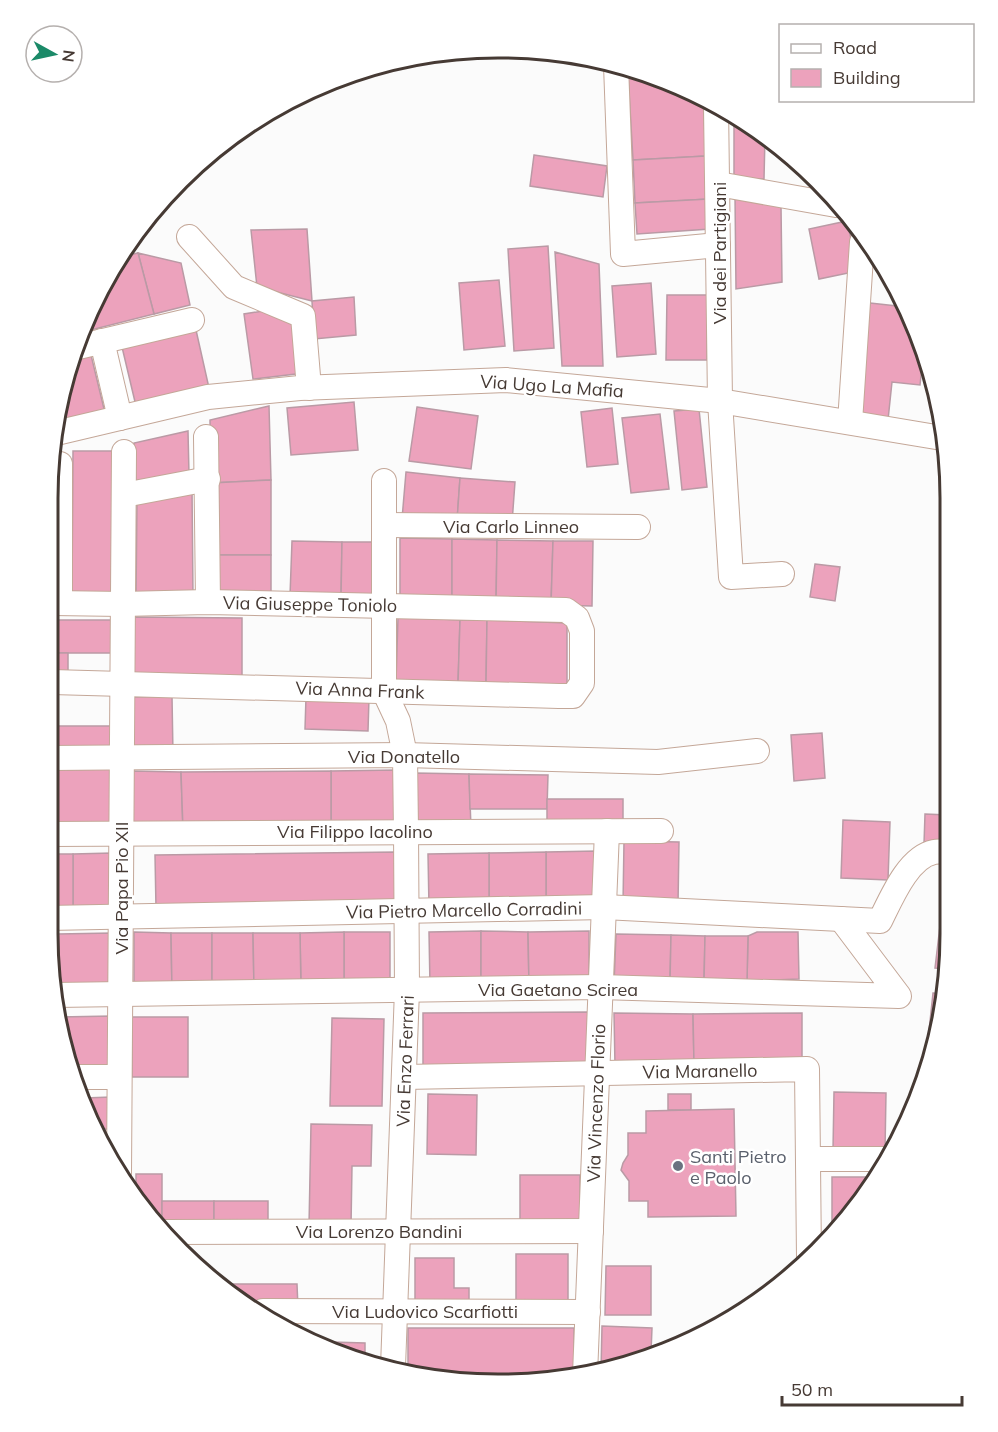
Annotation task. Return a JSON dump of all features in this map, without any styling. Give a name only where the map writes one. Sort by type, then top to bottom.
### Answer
[{"type":"street","points":[[616,75],[622,254],[718,245]]},
{"type":"street","name":"Via dei Partigiani","points":[[716,116],[720,401],[731,577],[782,574]]},
{"type":"street","points":[[718,184],[824,203]]},
{"type":"street","points":[[189,237],[234,287],[303,316],[309,388]]},
{"type":"street","points":[[850,422],[862,249]]},
{"type":"street","points":[[86,345],[192,320]]},
{"type":"street","points":[[102,341],[120,418]]},
{"type":"street","name":"Via Ugo La Mafia","points":[[64,431],[208,397],[309,388],[506,380],[720,401],[935,437]]},
{"type":"street","points":[[206,437],[208,602]]},
{"type":"street","name":"Via Papa Pio XII","points":[[117,1150],[120,1077],[124,452]]},
{"type":"street","points":[[58,557],[60,464]]},
{"type":"street","points":[[124,495],[208,479]]},
{"type":"street","points":[[384,481],[384,691]]},
{"type":"street","name":"Via Carlo Linneo","points":[[384,525],[638,527]]},
{"type":"street","name":"Via Giuseppe Toniolo","points":[[58,603],[208,602],[566,610]]},
{"type":"street","name":"Via Anna Frank","points":[[58,682],[573,696],[582,683],[582,631],[577,618],[566,610]]},
{"type":"street","name":"Via Enzo Ferrari","points":[[384,691],[398,721],[405,755],[407,990],[393,1360]]},
{"type":"street","name":"Via Donatello","points":[[58,759],[405,755],[658,762],[757,751]]},
{"type":"street","name":"Via Vincenzo Florio","points":[[586,1365],[607,831]]},
{"type":"street","name":"Via Filippo Iacolino","points":[[58,834],[661,831]]},
{"type":"street","name":"Via Pietro Marcello Corradini","points":[[58,918],[603,907],[880,921],[902,878],[916,862],[933,852],[940,852]]},
{"type":"street","name":"Via Gaetano Scirea","points":[[63,995],[600,987],[899,996],[841,919]]},
{"type":"street","name":"Via Maranello","points":[[404,1077],[807,1069],[809,1245]]},
{"type":"street","points":[[83,1077],[120,1077]]},
{"type":"street","points":[[808,1159],[876,1159]]},
{"type":"street","name":"Via Lorenzo Bandini","points":[[177,1232],[591,1231]]},
{"type":"street","name":"Via Ludovico Scarfiotti","points":[[274,1311],[588,1312]]},
{"type":"building","points":[[628,78],[668,92],[704,109],[706,156],[633,160]]},
{"type":"building","points":[[734,127],[765,148],[764,179],[734,178]]},
{"type":"building","points":[[534,155],[607,166],[603,197],[530,186]]},
{"type":"building","points":[[706,156],[709,199],[635,203],[633,160]]},
{"type":"building","points":[[735,196],[781,206],[782,282],[736,289]]},
{"type":"building","points":[[709,199],[710,229],[637,234],[635,203]]},
{"type":"building","points":[[841,222],[850,233],[858,271],[819,279],[809,229]]},
{"type":"building","points":[[307,229],[312,301],[257,287],[251,230]]},
{"type":"building","points":[[548,246],[554,348],[514,351],[508,249]]},
{"type":"building","points":[[555,252],[599,264],[603,366],[562,366]]},
{"type":"building","points":[[138,253],[181,263],[190,305],[154,314]]},
{"type":"building","points":[[138,253],[154,314],[92,330],[104,304],[133,254]]},
{"type":"building","points":[[499,280],[505,346],[464,350],[459,283]]},
{"type":"building","points":[[651,283],[656,354],[617,357],[612,286]]},
{"type":"building","points":[[667,295],[707,295],[707,360],[666,360]]},
{"type":"building","points":[[354,297],[356,335],[314,339],[312,301]]},
{"type":"building","points":[[870,303],[895,306],[916,357],[921,375],[920,385],[892,382],[888,420],[857,416]]},
{"type":"building","points":[[263,311],[299,323],[304,373],[253,379],[244,314]]},
{"type":"building","points":[[196,330],[209,388],[136,406],[122,347]]},
{"type":"building","points":[[91,355],[105,413],[65,423],[74,385],[82,357]]},
{"type":"building","points":[[354,402],[358,450],[291,455],[287,408]]},
{"type":"building","points":[[269,406],[271,480],[211,483],[210,420]]},
{"type":"building","points":[[417,407],[478,416],[471,469],[409,461]]},
{"type":"building","points":[[612,408],[618,464],[587,467],[581,412]]},
{"type":"building","points":[[699,409],[707,487],[682,490],[674,411]]},
{"type":"building","points":[[660,414],[669,489],[631,493],[622,418]]},
{"type":"building","points":[[188,431],[189,475],[136,485],[134,443]]},
{"type":"building","points":[[73,451],[113,451],[112,594],[72,594]]},
{"type":"building","points":[[406,472],[460,478],[457,521],[402,519]]},
{"type":"building","points":[[460,478],[515,482],[512,523],[457,521]]},
{"type":"building","points":[[271,480],[271,555],[213,555],[211,483]]},
{"type":"building","points":[[192,487],[193,597],[136,598],[137,499]]},
{"type":"building","points":[[400,538],[452,539],[452,603],[400,602]]},
{"type":"building","points":[[452,539],[497,540],[496,604],[452,603]]},
{"type":"building","points":[[497,540],[553,541],[551,605],[496,604]]},
{"type":"building","points":[[292,541],[342,542],[341,598],[290,596]]},
{"type":"building","points":[[553,541],[593,541],[592,606],[551,605]]},
{"type":"building","points":[[342,542],[376,542],[374,599],[341,598]]},
{"type":"building","points":[[213,555],[271,555],[271,596],[212,597]]},
{"type":"building","points":[[815,564],[840,567],[835,601],[810,597]]},
{"type":"building","points":[[133,617],[242,618],[242,678],[132,676]]},
{"type":"building","points":[[398,617],[460,620],[458,684],[396,682]]},
{"type":"building","points":[[58,620],[114,620],[115,653],[58,653]]},
{"type":"building","points":[[460,620],[487,620],[486,684],[458,684]]},
{"type":"building","points":[[487,620],[567,623],[567,686],[486,684]]},
{"type":"building","points":[[58,653],[68,653],[68,677],[58,677]]},
{"type":"building","points":[[172,696],[173,755],[134,756],[134,697]]},
{"type":"building","points":[[306,697],[369,698],[368,731],[305,729]]},
{"type":"building","points":[[58,726],[112,726],[112,756],[58,756]]},
{"type":"building","points":[[822,733],[825,778],[794,781],[791,735]]},
{"type":"building","points":[[113,769],[113,826],[58,827],[58,770]]},
{"type":"building","points":[[396,770],[397,827],[331,827],[331,771]]},
{"type":"building","points":[[132,771],[181,772],[183,830],[133,830]]},
{"type":"building","points":[[331,771],[331,827],[183,830],[181,772]]},
{"type":"building","points":[[415,773],[469,774],[471,828],[414,829]]},
{"type":"building","points":[[469,774],[548,775],[547,809],[470,809]]},
{"type":"building","points":[[547,799],[623,799],[623,829],[547,828]]},
{"type":"building","points":[[925,814],[940,815],[940,844],[924,844]]},
{"type":"building","points":[[843,820],[890,822],[888,880],[841,878]]},
{"type":"building","points":[[624,841],[679,842],[678,905],[623,904]]},
{"type":"building","points":[[597,851],[597,905],[546,906],[546,852]]},
{"type":"building","points":[[396,852],[396,904],[156,908],[155,855]]},
{"type":"building","points":[[546,852],[546,906],[489,906],[489,853]]},
{"type":"building","points":[[112,853],[112,908],[73,909],[73,854]]},
{"type":"building","points":[[489,853],[489,906],[429,907],[428,854]]},
{"type":"building","points":[[58,854],[73,854],[73,909],[58,909]]},
{"type":"building","points":[[940,926],[938,968],[935,968]]},
{"type":"building","points":[[481,931],[481,986],[430,986],[429,932]]},
{"type":"building","points":[[481,931],[528,932],[529,986],[481,986]]},
{"type":"building","points":[[589,931],[589,984],[529,986],[528,932]]},
{"type":"building","points":[[134,932],[171,933],[172,990],[134,990]]},
{"type":"building","points":[[344,932],[390,932],[390,988],[344,989]]},
{"type":"building","points":[[344,932],[344,989],[301,989],[300,933]]},
{"type":"building","points":[[757,932],[798,932],[799,979],[747,981],[748,936]]},
{"type":"building","points":[[112,933],[112,989],[62,989],[58,934]]},
{"type":"building","points":[[171,933],[212,933],[212,989],[172,990]]},
{"type":"building","points":[[212,933],[253,933],[254,989],[212,989]]},
{"type":"building","points":[[253,933],[300,933],[301,989],[254,989]]},
{"type":"building","points":[[616,934],[671,935],[670,982],[614,984]]},
{"type":"building","points":[[671,935],[705,936],[704,982],[670,982]]},
{"type":"building","points":[[705,936],[748,936],[747,981],[704,982]]},
{"type":"building","points":[[933,993],[935,993],[931,1019],[930,1024]]},
{"type":"building","points":[[588,1012],[588,1070],[423,1070],[423,1013]]},
{"type":"building","points":[[614,1013],[693,1014],[694,1064],[615,1066]]},
{"type":"building","points":[[802,1013],[802,1063],[694,1064],[693,1014]]},
{"type":"building","points":[[112,1016],[112,1070],[81,1071],[67,1017]]},
{"type":"building","points":[[132,1017],[188,1017],[188,1077],[132,1077]]},
{"type":"building","points":[[332,1018],[384,1019],[382,1106],[330,1106]]},
{"type":"building","points":[[834,1092],[886,1093],[885,1144],[881,1151],[833,1150]]},
{"type":"building","points":[[428,1094],[477,1095],[476,1155],[427,1154]]},
{"type":"building","points":[[668,1094],[691,1094],[691,1110],[668,1110]]},
{"type":"building","points":[[111,1097],[111,1129],[105,1129],[90,1098]]},
{"type":"building","name":"Santi Pietro e Paolo","points":[[734,1109],[736,1216],[648,1217],[648,1201],[629,1201],[629,1181],[621,1170],[628,1155],[628,1133],[646,1133],[646,1111]]},
{"type":"building","points":[[311,1124],[372,1125],[371,1166],[352,1166],[351,1227],[309,1226]]},
{"type":"building","points":[[136,1174],[162,1174],[162,1216],[150,1201],[136,1182]]},
{"type":"building","points":[[520,1175],[580,1175],[580,1227],[520,1228]]},
{"type":"building","points":[[832,1177],[866,1177],[848,1201],[832,1221]]},
{"type":"building","points":[[162,1201],[214,1201],[214,1228],[172,1227],[162,1216]]},
{"type":"building","points":[[214,1201],[268,1201],[268,1228],[214,1228]]},
{"type":"building","points":[[516,1254],[568,1254],[568,1307],[516,1307]]},
{"type":"building","points":[[415,1258],[454,1258],[454,1288],[469,1288],[469,1309],[415,1309]]},
{"type":"building","points":[[606,1266],[651,1266],[651,1315],[605,1315]]},
{"type":"building","points":[[234,1284],[297,1284],[298,1308],[268,1307]]},
{"type":"building","points":[[602,1326],[652,1328],[651,1346],[601,1361]]},
{"type":"building","points":[[408,1328],[574,1328],[574,1367],[499,1374],[442,1370],[408,1364]]},
{"type":"building","points":[[336,1342],[365,1343],[365,1352]]},
{"type":"place","name":"Santi Pietro e Paolo","points":[[678,1166]]}]
